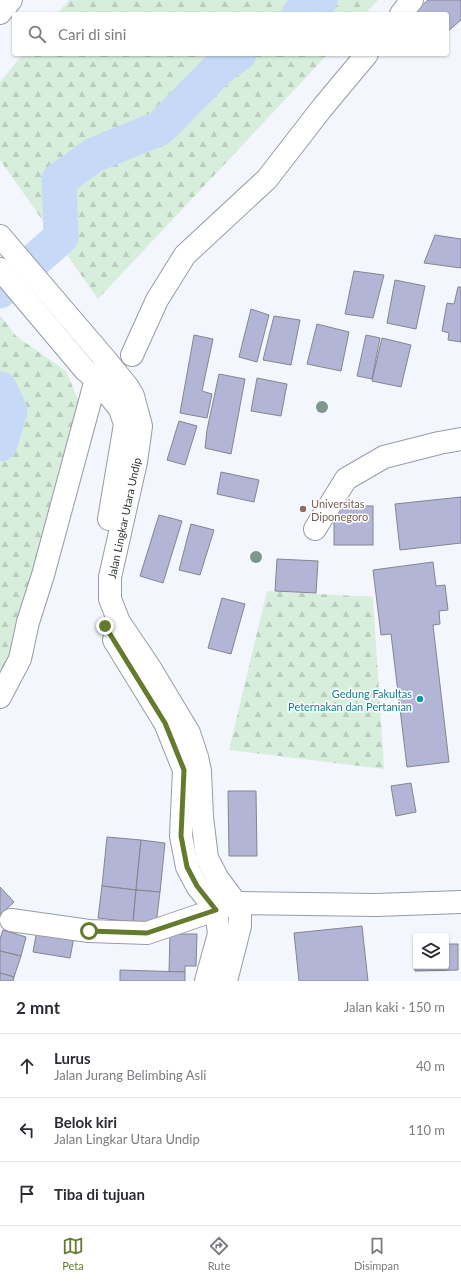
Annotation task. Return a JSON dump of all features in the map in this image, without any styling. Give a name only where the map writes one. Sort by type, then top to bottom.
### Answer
[{"type":"street","points":[[0,12],[11,0]]},
{"type":"street","points":[[403,12],[412,0]]},
{"type":"street","points":[[132,354],[157,300],[185,255],[267,179],[322,108],[365,56]]},
{"type":"street","name":"Jalan Lingkar Utara Undip","points":[[0,236],[101,354],[104,382]]},
{"type":"street","name":"Jalan Lingkar Utara Undip","points":[[0,269],[104,382],[120,409],[125,424],[97,583],[96,604],[105,626],[192,770],[202,817],[207,858],[218,879],[226,906],[206,981]]},
{"type":"street","points":[[0,697],[20,659],[28,622],[104,382]]},
{"type":"street","points":[[315,528],[346,479],[384,457],[461,439]]},
{"type":"street","points":[[11,920],[89,931],[147,933],[226,906],[376,905],[461,902]]},
{"type":"street","name":"Jalan Lingkar Utara Undip","points":[[226,906],[240,913],[240,926],[226,981]]},
{"type":"green space","points":[[69,0],[378,0],[367,12],[59,12]]},
{"type":"green space","points":[[21,56],[326,56],[98,299],[0,160],[0,82]]},
{"type":"green space","points":[[0,315],[16,336],[66,371],[79,402],[22,615],[3,675],[0,680],[0,463],[8,451],[18,413],[0,375]]},
{"type":"green space","points":[[267,591],[373,597],[384,769],[229,750]]},
{"type":"building","points":[[428,0],[461,0],[461,20],[449,30],[449,12],[414,12]]},
{"type":"building","points":[[435,235],[461,239],[461,268],[424,263]]},
{"type":"building","points":[[354,271],[384,275],[373,318],[345,314]]},
{"type":"building","points":[[395,280],[425,286],[416,329],[387,323]]},
{"type":"building","points":[[458,287],[461,287],[461,342],[448,340],[449,333],[442,331],[447,303],[454,304]]},
{"type":"building","points":[[251,309],[269,315],[257,362],[239,357]]},
{"type":"building","points":[[274,316],[300,320],[291,365],[263,360]]},
{"type":"building","points":[[317,324],[349,332],[341,371],[307,364]]},
{"type":"building","points":[[194,335],[213,339],[202,391],[212,394],[207,418],[180,413]]},
{"type":"building","points":[[366,335],[380,338],[372,379],[357,376]]},
{"type":"building","points":[[382,338],[411,345],[401,387],[372,381]]},
{"type":"building","points":[[219,374],[245,379],[231,454],[205,448],[207,430]]},
{"type":"building","points":[[257,378],[287,384],[281,416],[251,411]]},
{"type":"building","points":[[179,421],[197,426],[185,465],[167,460]]},
{"type":"building","points":[[221,472],[259,480],[254,502],[217,494]]},
{"type":"building","points":[[461,497],[461,543],[400,550],[395,504]]},
{"type":"building","points":[[334,506],[373,506],[373,545],[334,545]]},
{"type":"building","points":[[159,515],[182,521],[163,583],[140,576]]},
{"type":"building","points":[[191,524],[214,530],[200,575],[179,570]]},
{"type":"building","points":[[277,559],[318,561],[316,593],[275,591]]},
{"type":"building","name":"Gedung Fakultas Peternakan dan Pertanian","points":[[433,562],[436,586],[445,585],[448,610],[439,611],[440,624],[433,625],[449,762],[407,767],[391,634],[381,635],[373,570]]},
{"type":"building","points":[[222,598],[245,604],[231,654],[208,648]]},
{"type":"building","points":[[411,783],[416,812],[396,816],[391,786]]},
{"type":"building","points":[[228,791],[256,791],[257,856],[229,856]]},
{"type":"building","points":[[107,837],[141,840],[136,890],[102,886]]},
{"type":"building","points":[[141,840],[165,843],[160,892],[136,890]]},
{"type":"building","points":[[102,886],[136,890],[133,922],[98,918]]},
{"type":"building","points":[[0,887],[14,902],[0,915]]},
{"type":"building","points":[[136,890],[160,892],[156,924],[133,922]]},
{"type":"building","points":[[362,926],[368,981],[299,981],[294,933]]},
{"type":"building","points":[[3,930],[26,937],[21,956],[0,951],[0,939]]},
{"type":"building","points":[[37,930],[74,937],[70,958],[33,952]]},
{"type":"building","points":[[170,934],[197,934],[196,966],[185,966],[185,972],[169,972]]},
{"type":"building","points":[[449,944],[458,944],[458,970],[415,971],[415,969],[449,969]]},
{"type":"building","points":[[0,951],[21,956],[14,977],[0,973]]},
{"type":"building","points":[[120,970],[185,972],[185,981],[120,981]]},
{"type":"building","points":[[0,973],[14,977],[13,981],[0,981]]},
{"type":"waterway","points":[[302,12],[320,0]]},
{"type":"waterway","points":[[0,291],[61,237],[59,180],[94,155],[160,128],[220,67],[236,56]]},
{"type":"waterway","points":[[0,389],[10,411],[0,444]]},
{"type":"place","name":"Universitas Diponegoro","points":[[303,509]]},
{"type":"place","name":"Gedung Fakultas Peternakan dan Pertanian","points":[[420,699]]},
{"type":"route","points":[[89,931],[147,933],[216,910],[197,886],[187,867],[181,836],[182,787],[184,770],[165,723],[105,626]]}]
